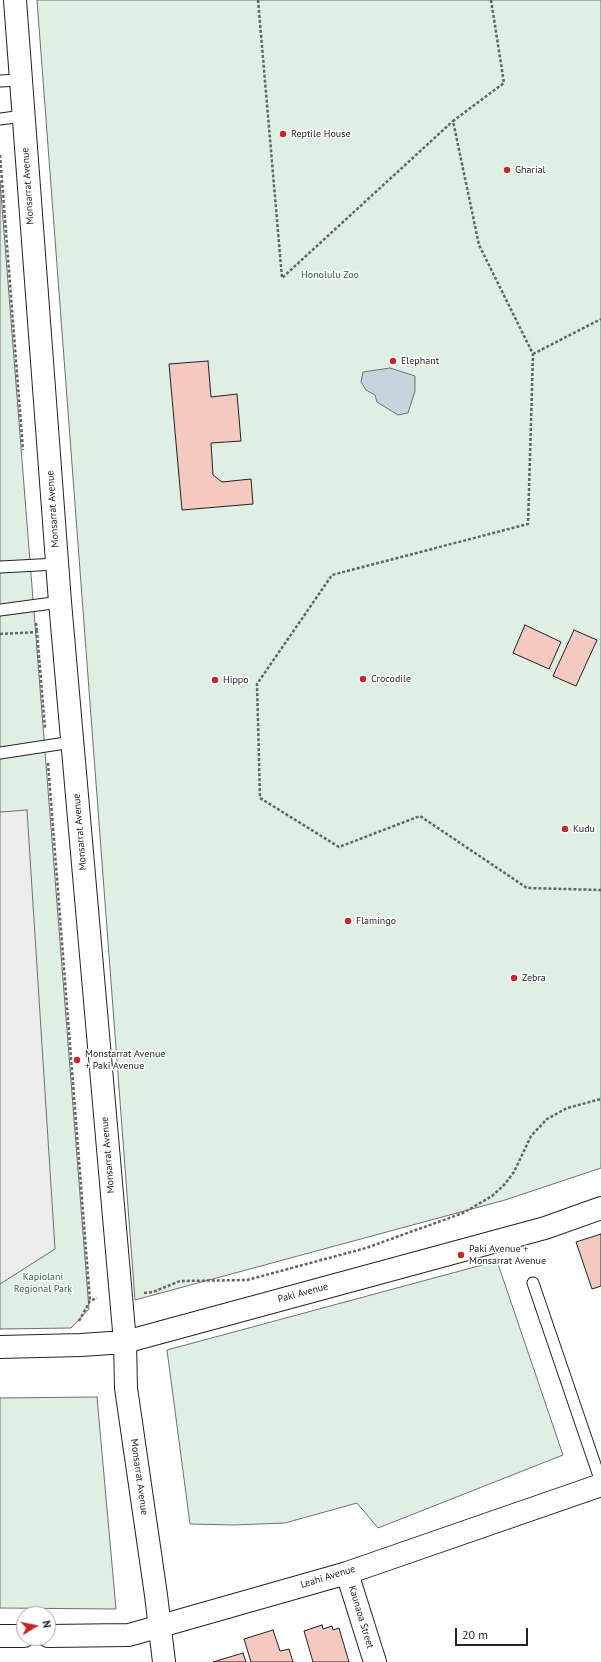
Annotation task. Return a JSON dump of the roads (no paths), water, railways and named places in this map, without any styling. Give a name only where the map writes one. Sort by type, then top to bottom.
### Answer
[{"type":"street","name":"Monsarrat Avenue","points":[[15,0],[10,81],[23,116],[60,602],[125,1342],[126,1388],[164,1662]]},
{"type":"street","name":"Paki Avenue","points":[[0,1347],[81,1345],[125,1342],[545,1228],[601,1208]]},
{"type":"street","name":"Leahi Avenue","points":[[56,1636],[129,1635],[347,1573],[601,1484]]},
{"type":"street","name":"Kaunaoa Street","points":[[347,1573],[374,1662]]},
{"type":"street","points":[[0,1636],[16,1636]]},
{"type":"lane","points":[[0,118],[23,116]]},
{"type":"lane","points":[[0,567],[57,564]]},
{"type":"lane","points":[[0,610],[60,602]]},
{"type":"lane","points":[[0,753],[72,742]]},
{"type":"lane","points":[[533,1283],[601,1484]]},
{"type":"place","name":"Reptile House","points":[[283,134]]},
{"type":"place","name":"Gharial","points":[[507,170]]},
{"type":"place","name":"Elephant","points":[[393,361]]},
{"type":"place","name":"Crocodile","points":[[363,679]]},
{"type":"place","name":"Hippo","points":[[215,680]]},
{"type":"place","name":"Kudu","points":[[565,829]]},
{"type":"place","name":"Flamingo","points":[[348,921]]},
{"type":"place","name":"Zebra","points":[[514,978]]},
{"type":"place","name":"Monstarrat Avenue + Paki Avenue","points":[[77,1060]]},
{"type":"place","name":"Paki Avenue + Monsarrat Avenue","points":[[461,1255]]},
{"type":"park label","name":"Honolulu Zoo","points":[[330,275]]},
{"type":"park label","name":"Kapiolani Regional Park","points":[[43,1282]]}]
